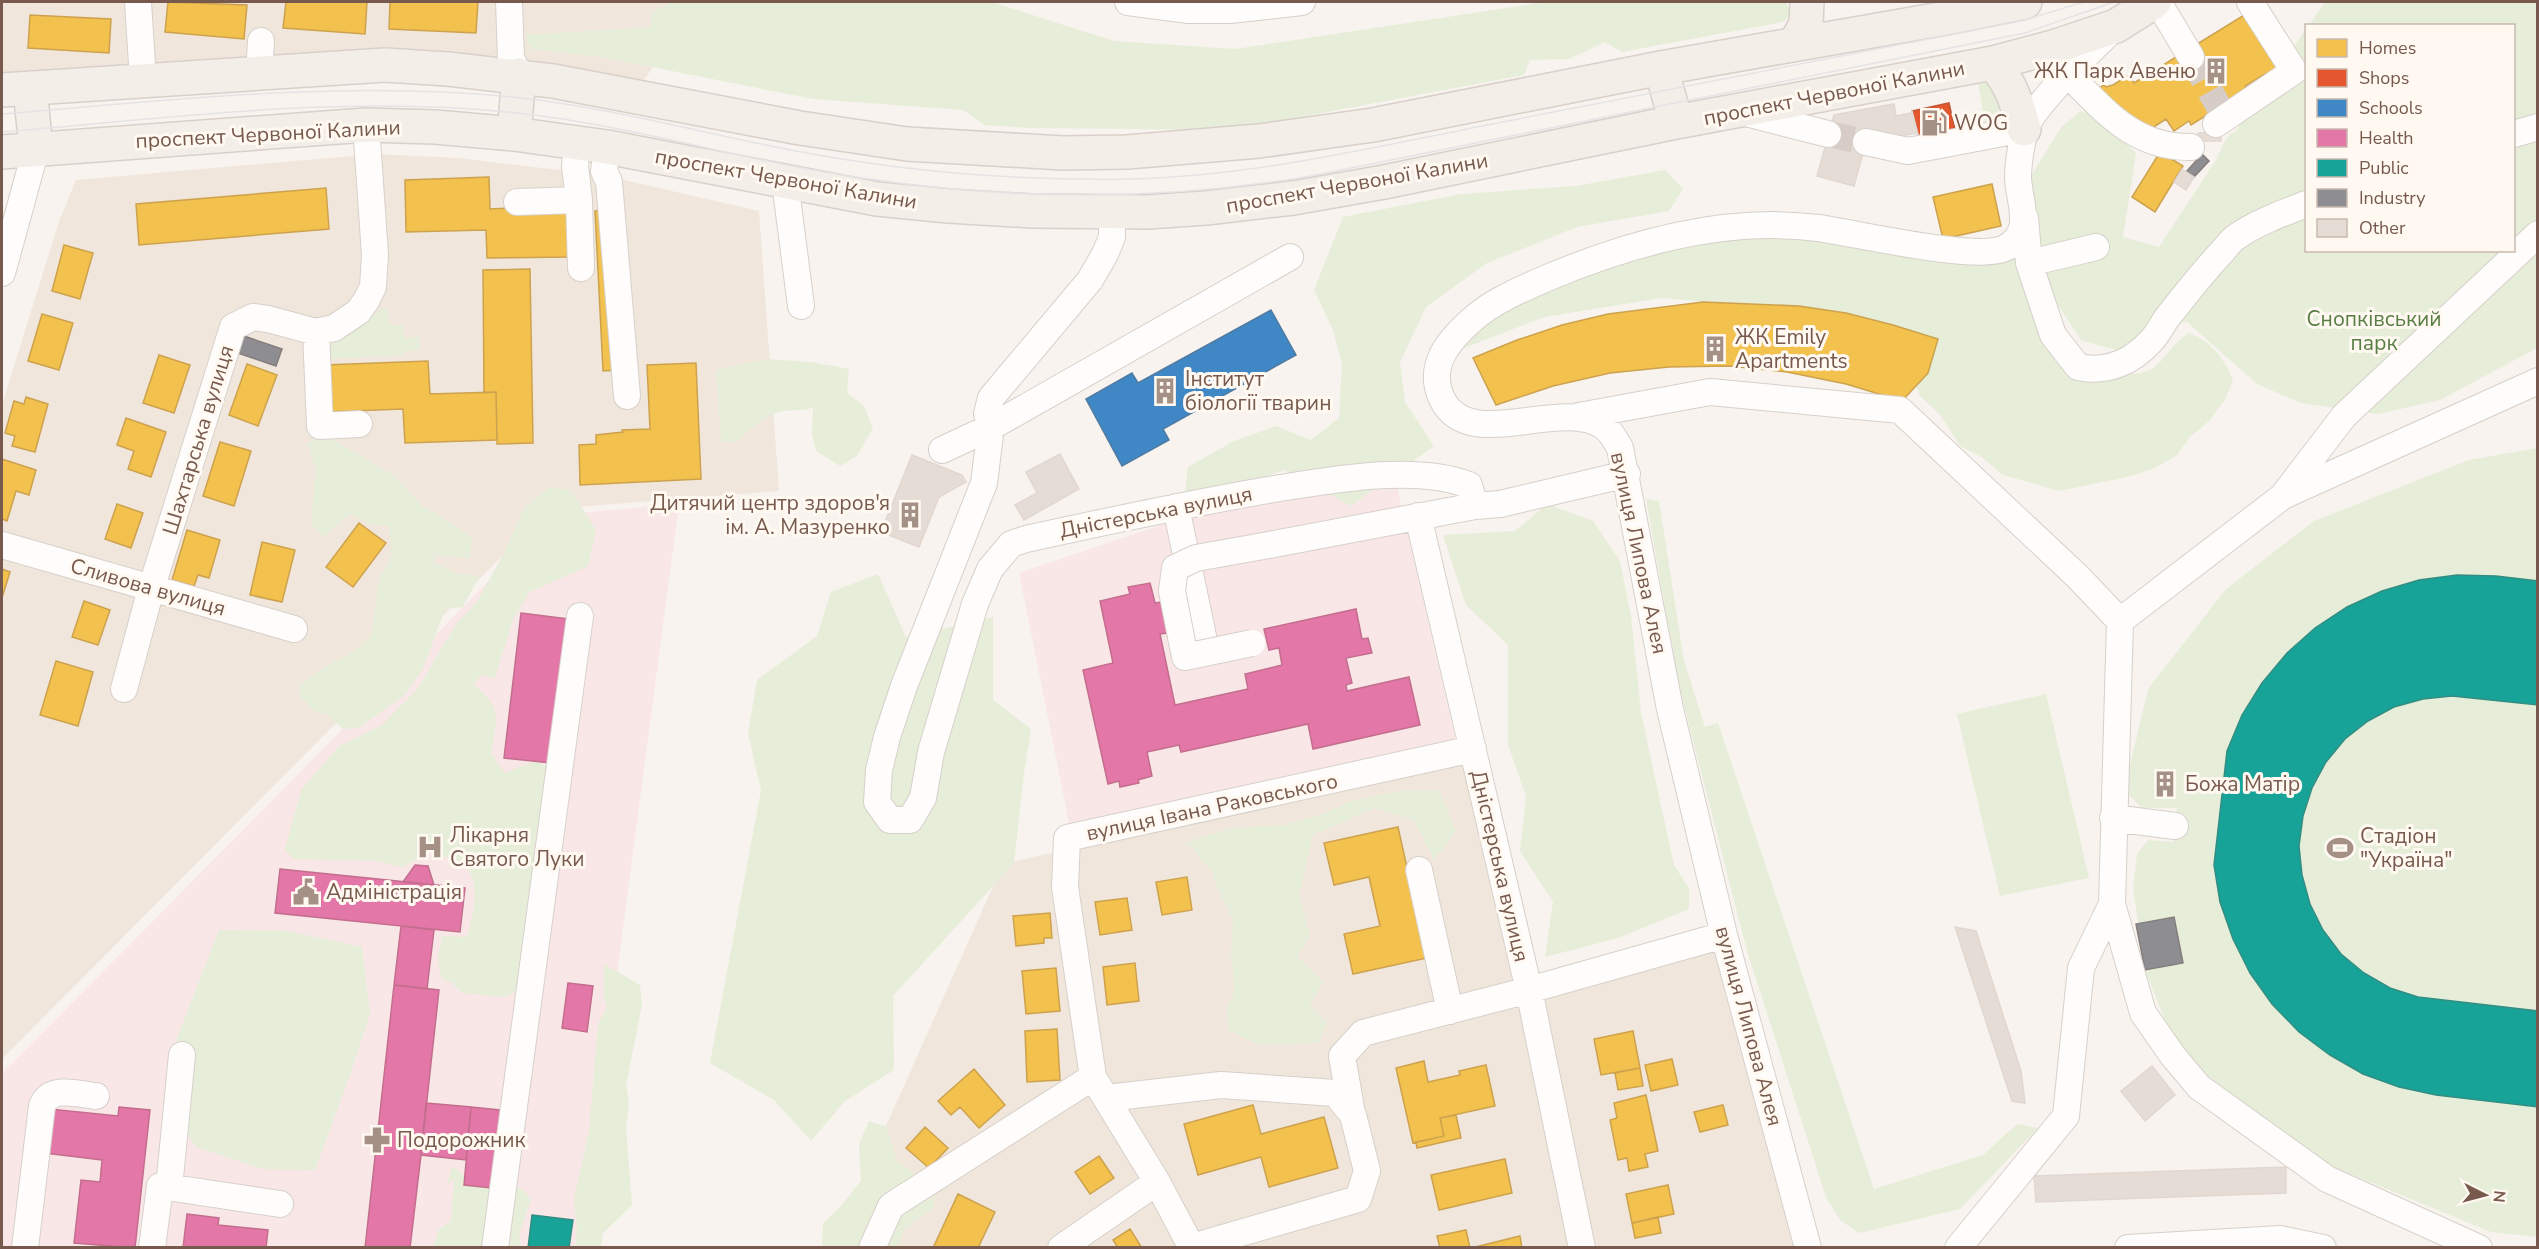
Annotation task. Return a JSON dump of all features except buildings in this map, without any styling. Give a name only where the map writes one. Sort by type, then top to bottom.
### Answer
[{"type":"main road","points":[[1795,44],[1806,24],[1807,2]]},
{"type":"main road","name":"проспект Червоної Калини","points":[[2,152],[366,124],[435,127],[514,134],[592,145],[877,199],[948,206],[1112,213],[1226,207],[1293,198],[1676,122],[1993,63],[2026,55],[2116,26],[2156,2]]},
{"type":"main road","points":[[36,149],[16,89],[143,80],[262,56],[519,75],[800,128],[885,141],[985,150],[1084,153],[1198,148],[1373,125],[1661,68],[2011,3]]},
{"type":"main road","points":[[1993,63],[2014,93],[2025,129]]},
{"type":"main road","points":[[1661,68],[1676,122]]},
{"type":"main road","points":[[514,134],[519,75]]},
{"type":"street","points":[[138,2],[143,80]]},
{"type":"street","points":[[510,2],[511,58],[519,75]]},
{"type":"street","points":[[1128,2],[1189,10],[1230,10],[1302,2]]},
{"type":"street","points":[[2156,2],[2191,57]]},
{"type":"street","points":[[2220,116],[2294,71],[2250,2]]},
{"type":"street","points":[[2116,26],[2068,74],[2025,129],[2018,177],[2029,263],[2053,335],[2078,367],[2092,370],[2109,368],[2128,361],[2152,340],[2201,275],[2235,238],[2283,213],[2305,205]]},
{"type":"street","points":[[2068,74],[2112,117],[2146,141],[2173,147],[2191,147]]},
{"type":"street","points":[[1739,111],[1828,134]]},
{"type":"street","points":[[359,424],[320,426],[316,332],[334,328],[358,312],[373,287],[375,255],[366,124]]},
{"type":"street","points":[[2515,134],[2538,127]]},
{"type":"street","points":[[1866,142],[1908,151],[2025,129]]},
{"type":"street","points":[[581,268],[579,200],[575,166],[592,145],[609,182],[627,396]]},
{"type":"street","points":[[2,273],[36,149]]},
{"type":"street","points":[[784,182],[801,306]]},
{"type":"street","points":[[517,202],[579,200]]},
{"type":"street","points":[[991,427],[987,414],[991,398],[1090,280],[1106,254],[1112,237],[1112,213]]},
{"type":"street","name":"вулиця Липова Алея","points":[[1808,1248],[1724,935],[1670,709],[1627,474],[1620,448],[1610,432],[1602,425],[1578,417],[1491,424],[1465,421],[1449,410],[1441,398],[1436,381],[1442,353],[1457,333],[1480,313],[1517,291],[1582,263],[1653,242],[1731,227],[1767,225],[1815,227],[1949,249],[1986,252],[2004,249],[2015,240],[2025,218]]},
{"type":"street","points":[[2283,496],[2344,416],[2538,234]]},
{"type":"street","points":[[2029,263],[2096,247]]},
{"type":"street","points":[[942,450],[991,427],[1290,257]]},
{"type":"street","name":"Шахтарська вулиця","points":[[124,689],[151,589],[233,327],[253,317],[316,332]]},
{"type":"street","points":[[2120,621],[2283,496],[2538,381]]},
{"type":"street","points":[[1578,417],[1710,392],[1900,410],[2077,576],[2120,621],[2112,904],[2143,1013],[2173,1056],[2199,1087],[2327,1179],[2479,1248]]},
{"type":"street","name":"Дністерська вулиця","points":[[991,427],[984,483],[904,686],[887,737],[879,770],[877,802],[890,820],[910,820],[923,798],[931,752],[975,604],[990,569],[1011,544],[1176,507],[1337,479],[1404,475],[1449,477],[1469,485],[1475,506]]},
{"type":"street","points":[[1252,643],[1185,657],[1172,591],[1175,568],[1196,558],[1418,516],[1500,504],[1627,474]]},
{"type":"street","points":[[1176,507],[1203,636]]},
{"type":"street","name":"Дністерська вулиця","points":[[1418,516],[1529,990],[1582,1248]]},
{"type":"street","name":"Сливова вулиця","points":[[2,545],[294,629]]},
{"type":"street","points":[[495,1248],[580,616]]},
{"type":"street","name":"вулиця Івана Раковського","points":[[1192,1247],[1157,1182],[1100,1088],[1065,887],[1067,838],[1473,749]]},
{"type":"street","points":[[2113,818],[2175,826]]},
{"type":"street","points":[[1419,870],[1450,1011]]},
{"type":"street","points":[[1958,1248],[2066,1116],[2081,968],[2112,904]]},
{"type":"street","name":"Дністерська вулиця","points":[[1529,990],[1724,935]]},
{"type":"street","points":[[1192,1247],[1358,1199],[1367,1171],[1353,1116],[1342,1056],[1363,1033],[1529,990]]},
{"type":"street","points":[[170,1188],[182,1055]]},
{"type":"street","points":[[872,1248],[891,1206],[1100,1088],[1221,1085],[1335,1093],[1353,1116]]},
{"type":"street","points":[[25,1248],[42,1106],[45,1099],[59,1092],[96,1096]]},
{"type":"street","points":[[1061,1248],[1157,1182]]},
{"type":"street","points":[[152,1248],[160,1186],[280,1204]]},
{"type":"street","points":[[2128,1248],[2279,1243],[2323,1248]]},
{"type":"shaded area","points":[[2,2],[695,2],[639,88],[539,67],[2,84]]},
{"type":"shaded area","points":[[375,154],[458,158],[602,175],[759,211],[779,491],[549,509],[2,1059],[2,405],[59,221],[76,180]]},
{"type":"shaded area","points":[[1388,448],[1456,742],[1071,833],[1019,573]]},
{"type":"shaded area","name":"Лікарня Святого Луки","points":[[679,504],[581,1247],[2,1248],[2,1074],[554,515]]},
{"type":"shaded area","points":[[1465,758],[1521,1000],[1718,946],[1795,1248],[856,1248],[878,1144],[1003,864]]},
{"type":"green space","points":[[668,2],[992,2],[1114,41],[1235,49],[1545,2],[1786,2],[1791,14],[1783,22],[1622,52],[1605,42],[1569,59],[1530,60],[1524,75],[1231,130],[1030,128],[985,125],[963,110],[813,99],[601,57],[531,49],[525,35],[650,27],[652,12]]},
{"type":"green space","name":"Снопківський парк","points":[[2325,2],[2537,2],[2537,348],[2440,400],[2378,414],[2301,403],[2257,384],[2186,321],[2119,351],[2081,340],[2050,293],[2030,216],[2031,176],[2062,126],[2081,111],[2103,119],[2136,153],[2123,237],[2159,247],[2216,160],[2226,139],[2235,132],[2305,30],[2305,252],[2515,252],[2515,24],[2310,24]]},
{"type":"green space","points":[[1992,83],[2004,117],[1998,123],[1986,127],[1978,84]]},
{"type":"green space","points":[[1665,170],[1683,189],[1669,211],[1577,227],[1487,263],[1426,307],[1400,362],[1405,402],[1434,446],[1351,506],[1284,470],[1210,497],[1185,493],[1188,467],[1234,441],[1276,426],[1311,440],[1339,418],[1342,364],[1333,330],[1314,290],[1343,217],[1461,194],[1576,186]]},
{"type":"green space","points":[[1762,235],[2017,256],[2047,350],[2071,361],[2100,370],[2114,373],[2142,373],[2158,364],[2178,341],[2189,333],[2204,340],[2216,352],[2233,381],[2224,401],[2209,421],[2190,437],[2176,456],[2153,469],[2127,477],[2059,491],[2003,475],[1980,456],[1960,446],[1941,416],[1920,396],[1913,376],[1741,305],[1662,298],[1544,317],[1444,356],[1515,296],[1656,249]]},
{"type":"green space","points":[[383,308],[388,312],[389,325],[403,325],[404,338],[419,337],[420,350],[405,351],[405,355],[321,359],[321,352]]},
{"type":"green space","points":[[766,359],[811,362],[849,369],[847,393],[864,406],[873,428],[857,456],[840,466],[816,451],[812,433],[813,408],[777,412],[764,419],[735,442],[721,442],[716,370]]},
{"type":"green space","points":[[325,435],[395,476],[423,507],[449,521],[472,538],[470,558],[435,555],[434,563],[459,574],[479,576],[463,607],[445,609],[423,669],[405,695],[358,728],[343,729],[328,715],[314,711],[302,698],[298,686],[330,664],[355,651],[371,637],[379,579],[392,555],[389,526],[369,524],[350,514],[324,537],[311,525],[316,469],[307,443]]},
{"type":"green space","name":"Стадіон \"Україна\"","points":[[2537,448],[2537,1237],[2491,1232],[2326,1164],[2284,1138],[2207,1075],[2171,1036],[2145,970],[2133,888],[2137,854],[2148,840],[2173,842],[2177,808],[2142,808],[2127,793],[2128,774],[2148,689],[2226,589],[2314,521],[2469,460]]},
{"type":"green space","points":[[549,487],[571,490],[596,530],[588,566],[530,592],[514,617],[495,678],[481,675],[473,684],[489,700],[496,715],[491,753],[505,773],[540,759],[543,766],[565,757],[525,988],[504,997],[462,993],[452,983],[441,978],[438,957],[442,936],[467,937],[475,899],[472,879],[462,864],[430,852],[402,867],[377,861],[294,859],[285,850],[301,790],[339,746],[382,725],[418,688],[456,624],[477,602],[505,551],[524,508]]},
{"type":"green space","points":[[1646,499],[1659,501],[1684,661],[1705,727],[1718,723],[1874,1189],[1983,1155],[2017,1124],[2038,1128],[1960,1209],[1859,1233],[1840,1220],[1826,1197],[1747,951],[1679,686]]},
{"type":"green space","points":[[1547,504],[1593,521],[1620,561],[1631,616],[1641,713],[1674,865],[1689,888],[1689,909],[1618,938],[1545,957],[1553,902],[1520,851],[1526,796],[1508,745],[1508,645],[1466,605],[1443,535],[1515,531]]},
{"type":"green space","points":[[878,574],[906,637],[993,617],[993,700],[1031,729],[1014,863],[893,996],[894,1070],[845,1101],[811,1141],[774,1100],[710,1063],[761,790],[748,734],[757,680],[817,636],[831,592]]},
{"type":"green space","points":[[2046,694],[2089,878],[2000,896],[1957,714]]},
{"type":"green space","points":[[1404,790],[1440,791],[1456,831],[1434,860],[1414,820],[1375,808],[1313,835],[1299,894],[1310,936],[1297,956],[1323,982],[1310,1006],[1327,1023],[1319,1043],[1259,1045],[1228,1030],[1227,1008],[1235,990],[1231,955],[1233,919],[1218,890],[1211,870],[1187,842],[1231,828],[1285,825],[1323,814],[1351,801]]},
{"type":"green space","points":[[219,930],[287,931],[362,947],[370,1014],[315,1170],[263,1169],[196,1147],[166,1104],[170,1056]]},
{"type":"green space","points":[[604,964],[640,985],[642,1005],[626,1086],[629,1102],[626,1128],[632,1205],[603,1233],[601,1247],[575,1247],[577,1231],[574,1199],[589,1131],[598,1024],[607,1007],[604,997]]},
{"type":"green space","points":[[869,1121],[887,1127],[897,1161],[936,1189],[933,1208],[904,1230],[897,1247],[822,1248],[823,1223],[840,1207],[861,1181],[859,1144]]},
{"type":"green space","points":[[453,1166],[465,1177],[512,1183],[525,1192],[531,1200],[519,1234],[521,1247],[433,1248],[439,1229],[451,1221],[454,1178],[446,1186]]},
{"type":"tunnel","points":[[2191,57],[2219,107]]},
{"type":"tunnel","points":[[1828,134],[1866,142]]},
{"type":"tram line","points":[[2,114],[257,94],[321,91],[449,92],[549,101],[796,151],[921,170],[1006,177],[1091,179],[1178,177],[1311,160],[2021,21],[2084,2]]},
{"type":"tram line","points":[[2,132],[259,110],[388,106],[453,108],[552,117],[797,167],[925,186],[989,192],[1054,194],[1183,191],[1311,176],[2025,33],[2114,2]]},
{"type":"place","name":"ЖК Парк Авеню","points":[[2216,71]]},
{"type":"place","name":"WOG","points":[[1934,123]]},
{"type":"place","name":"ЖК Emily Apartments","points":[[1715,349]]},
{"type":"place","name":"Інститут біології тварин","points":[[1165,391]]},
{"type":"place","name":"Дитячий центр здоров'я ім. А. Мазуренко","points":[[910,515]]},
{"type":"place","name":"Божа Матір","points":[[2165,784]]},
{"type":"place","name":"Лікарня Святого Луки","points":[[430,847]]},
{"type":"place","name":"Стадіон \"Україна\"","points":[[2340,848]]},
{"type":"place","name":"Адміністрація","points":[[306,892]]},
{"type":"place","name":"Подорожник","points":[[377,1140]]}]
